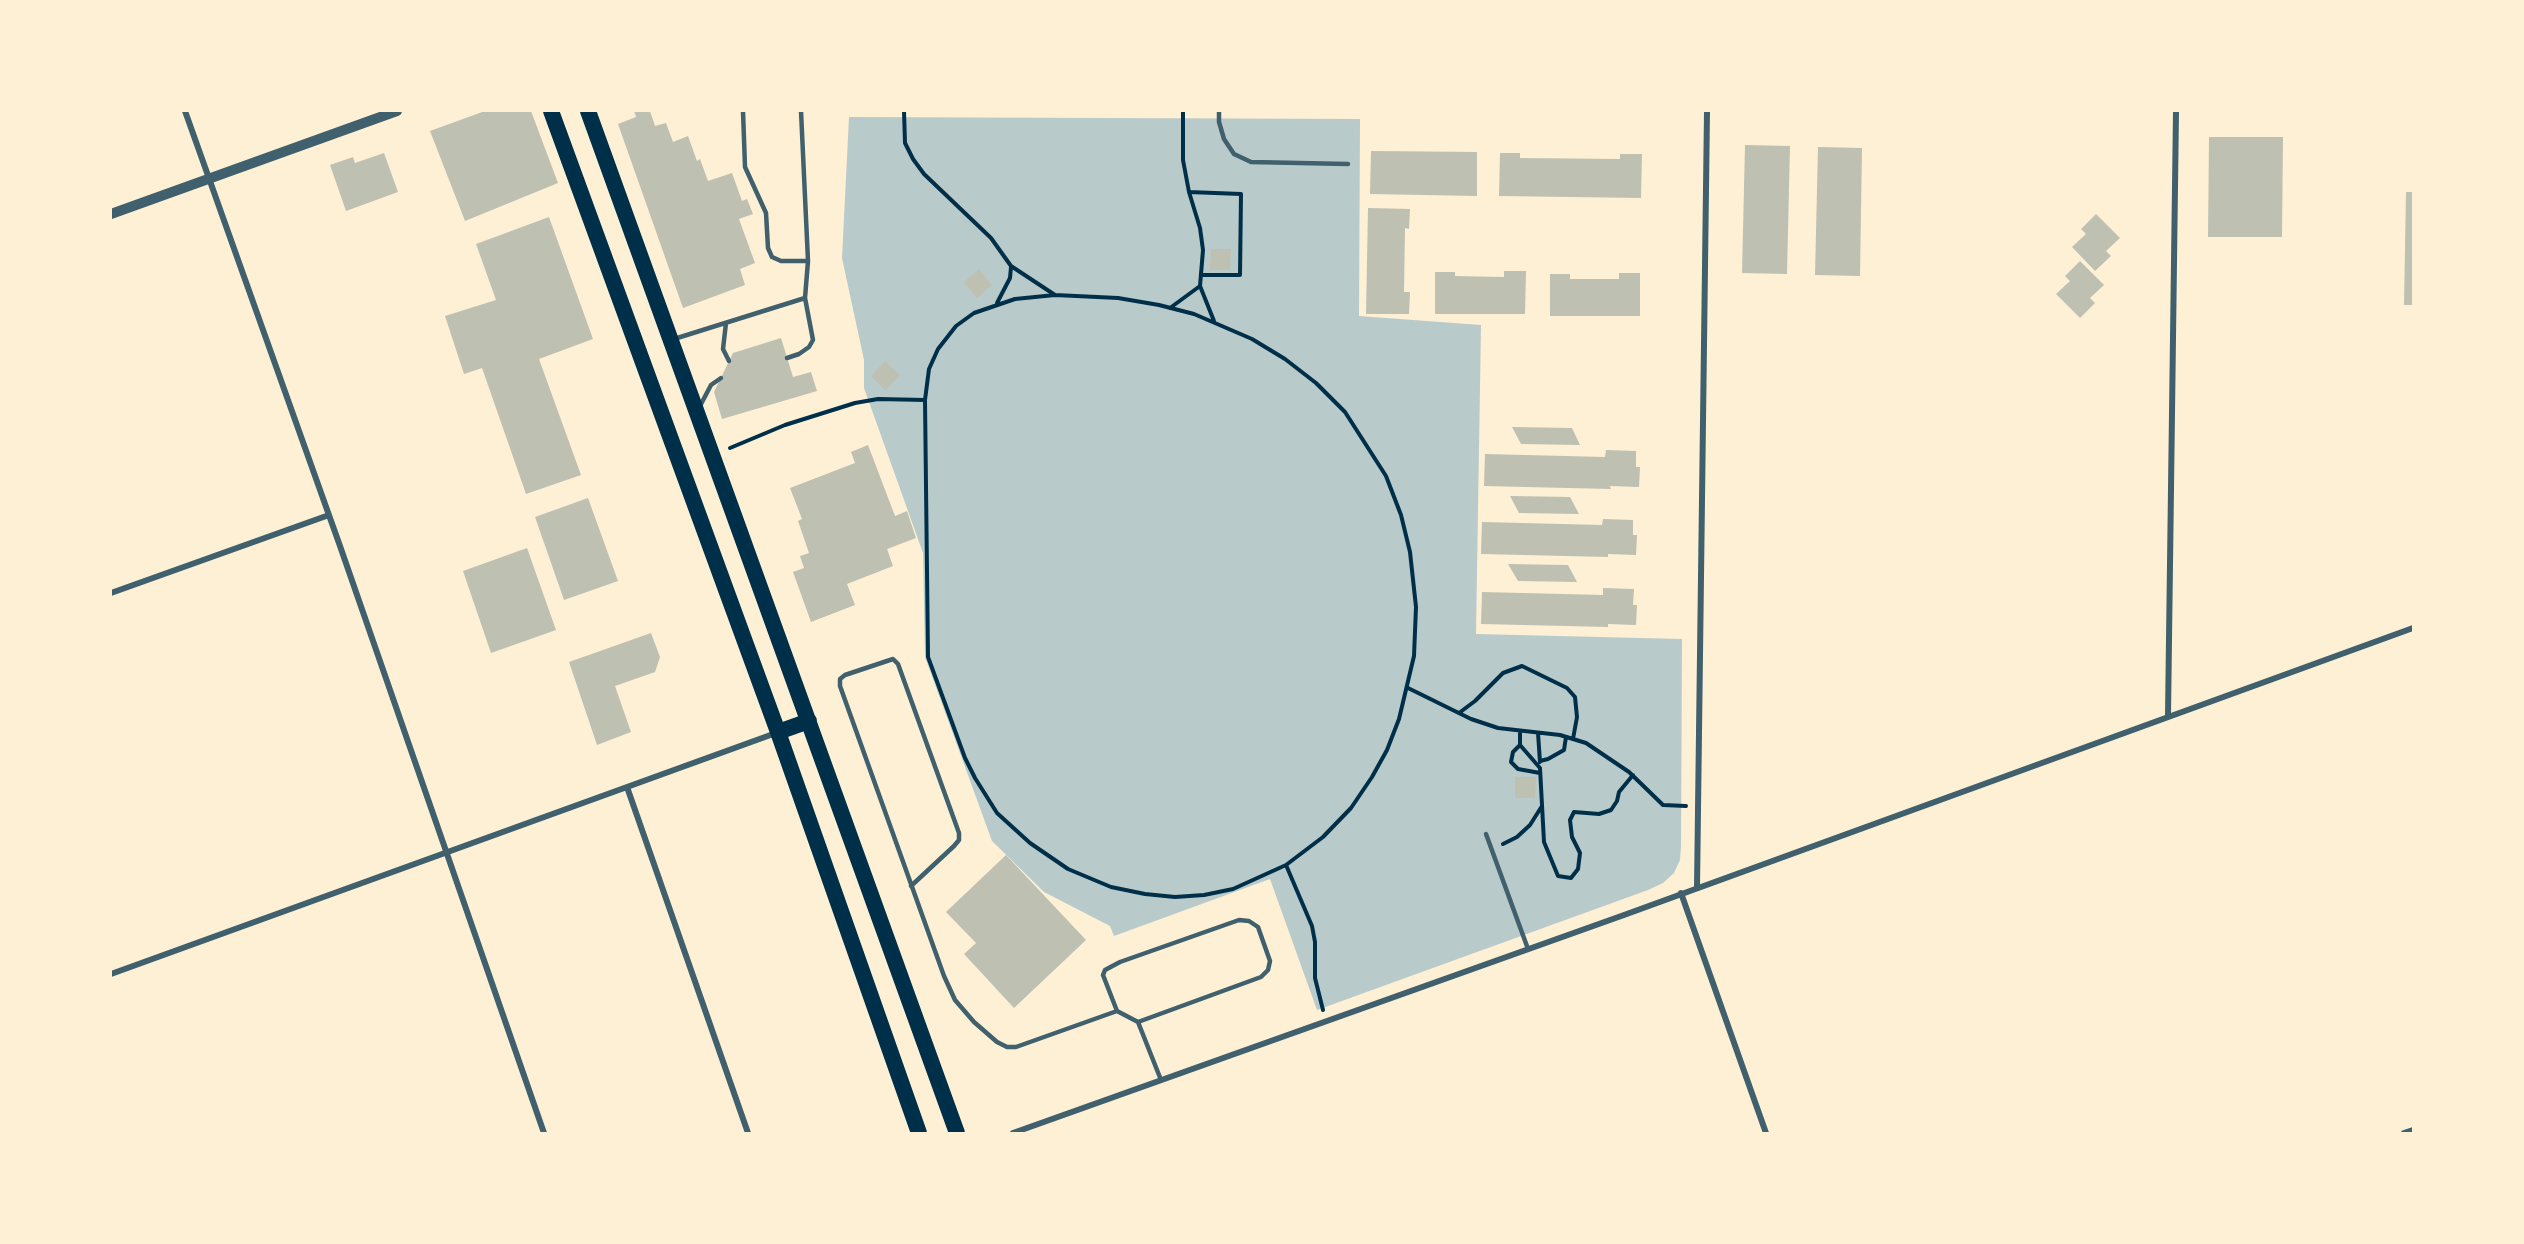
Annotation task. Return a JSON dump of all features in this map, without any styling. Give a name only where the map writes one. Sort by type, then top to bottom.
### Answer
[{"type":"highway","points":[[551,111],[778,732],[919,1133]]},
{"type":"highway","points":[[588,111],[957,1133]]},
{"type":"highway","points":[[778,732],[809,721]]},
{"type":"street","points":[[185,111],[448,852],[544,1133]]},
{"type":"street","points":[[111,214],[397,111]]},
{"type":"street","points":[[1698,887],[1697,806],[1707,111]]},
{"type":"street","points":[[2169,716],[2176,111]]},
{"type":"street","points":[[111,593],[329,515]]},
{"type":"street","points":[[1013,1133],[2413,628]]},
{"type":"street","points":[[111,974],[778,732]]},
{"type":"street","points":[[627,787],[748,1133]]},
{"type":"street","points":[[1681,893],[1766,1133]]},
{"type":"street","points":[[2404,1133],[2413,1130]]},
{"type":"lane","points":[[743,111],[745,167],[766,213],[768,248],[772,257],[781,261],[808,261]]},
{"type":"lane","points":[[787,358],[799,354],[809,347],[813,340],[805,298],[808,261],[801,111]]},
{"type":"lane","points":[[1219,111],[1219,122],[1224,139],[1234,153],[1251,162],[1348,164]]},
{"type":"lane","points":[[671,340],[805,298]]},
{"type":"lane","points":[[726,323],[723,349],[729,361]]},
{"type":"lane","points":[[697,412],[711,385],[721,378]]},
{"type":"lane","points":[[911,886],[954,846],[959,840],[959,833],[898,664],[893,659],[845,675],[840,680],[840,686],[911,886],[955,1000],[974,1022],[997,1042],[1007,1047],[1016,1047],[1117,1011]]},
{"type":"lane","points":[[1486,834],[1528,949]]},
{"type":"lane","points":[[1138,1022],[1261,977],[1268,970],[1270,961],[1258,927],[1249,921],[1239,920],[1109,967],[1103,975],[1117,1011],[1138,1022],[1161,1080]]},
{"type":"path","points":[[904,111],[905,143],[913,159],[935,186],[991,238],[1011,266],[1055,295]]},
{"type":"path","points":[[1184,111],[1183,160],[1189,192],[1200,228],[1203,250],[1200,286],[1214,321]]},
{"type":"path","points":[[1189,192],[1241,194],[1240,275],[1202,275]]},
{"type":"path","points":[[996,304],[1003,295],[1010,278],[1011,266]]},
{"type":"path","points":[[1170,308],[1200,286]]},
{"type":"path","points":[[1055,295],[1118,298],[1170,308],[1214,321],[1252,339],[1285,359],[1316,383],[1345,412],[1386,476],[1401,516],[1410,552],[1416,607],[1414,656],[1408,688],[1387,750],[1367,785],[1351,808],[1323,837],[1286,865],[1233,889],[1204,895],[1174,897],[1111,887],[1068,869],[1030,843],[998,813],[965,758],[928,657],[925,400],[929,369],[938,348],[956,326],[974,313],[996,304],[1015,299],[1055,295]]},
{"type":"path","points":[[713,456],[785,425],[855,403],[878,399],[925,400]]},
{"type":"path","points":[[1458,713],[1475,701],[1503,673],[1522,666],[1567,688],[1575,697],[1577,717],[1573,739]]},
{"type":"path","points":[[1408,688],[1458,713],[1498,728],[1566,737],[1586,743],[1633,775],[1663,805],[1697,806]]},
{"type":"path","points":[[1520,731],[1520,745],[1540,771]]},
{"type":"path","points":[[1538,733],[1544,842],[1558,876],[1571,879],[1578,869],[1580,853],[1572,837],[1570,820],[1574,812],[1599,814],[1611,810],[1617,801],[1619,792],[1633,775]]},
{"type":"path","points":[[1540,761],[1564,750],[1566,737]]},
{"type":"path","points":[[1520,745],[1513,752],[1511,762],[1518,770],[1540,771]]},
{"type":"path","points":[[1492,850],[1516,837],[1530,825],[1542,806]]},
{"type":"path","points":[[1286,865],[1312,926],[1315,942],[1315,978],[1319,1001],[1326,1021]]},
{"type":"shaded area","points":[[849,117],[1360,119],[1359,316],[1481,325],[1476,634],[1682,639],[1681,847],[1680,860],[1674,873],[1663,883],[1648,890],[1317,1010],[1270,879],[1114,936],[1110,926],[1044,892],[992,841],[925,657],[923,553],[864,388],[864,360],[842,258]]},
{"type":"building","points":[[485,111],[531,111],[558,183],[465,221],[430,131]]},
{"type":"building","points":[[634,111],[650,111],[655,126],[666,123],[673,142],[688,136],[697,161],[700,159],[708,181],[732,173],[742,201],[747,199],[753,214],[739,219],[755,263],[740,269],[745,285],[683,308],[618,124],[636,117]]},
{"type":"building","points":[[2209,137],[2283,137],[2282,237],[2208,237]]},
{"type":"building","points":[[1745,145],[1790,146],[1787,274],[1742,273]]},
{"type":"building","points":[[1818,147],[1862,148],[1860,276],[1815,275]]},
{"type":"building","points":[[1371,151],[1477,152],[1477,196],[1370,194]]},
{"type":"building","points":[[384,153],[398,192],[346,211],[330,165],[353,157],[355,163]]},
{"type":"building","points":[[1500,153],[1520,153],[1520,158],[1620,159],[1620,154],[1642,154],[1641,198],[1499,196]]},
{"type":"building","points":[[2406,192],[2413,192],[2413,305],[2404,305]]},
{"type":"building","points":[[1368,208],[1410,209],[1409,229],[1405,228],[1404,292],[1410,292],[1409,314],[1366,314]]},
{"type":"building","points":[[2096,214],[2120,238],[2106,251],[2111,256],[2095,271],[2072,247],[2086,234],[2081,229]]},
{"type":"building","points":[[549,217],[593,339],[539,359],[581,475],[526,494],[482,368],[464,374],[445,316],[496,300],[476,244]]},
{"type":"building","points":[[1211,249],[1231,249],[1230,270],[1210,270]]},
{"type":"building","points":[[2080,261],[2104,285],[2090,298],[2095,303],[2080,318],[2056,294],[2070,281],[2065,276]]},
{"type":"building","points":[[979,269],[992,285],[977,298],[964,282]]},
{"type":"building","points":[[1504,271],[1526,271],[1525,314],[1435,314],[1435,272],[1455,272],[1455,276],[1504,277]]},
{"type":"building","points":[[1619,273],[1640,273],[1640,316],[1550,316],[1550,274],[1570,274],[1570,279],[1619,279]]},
{"type":"building","points":[[781,338],[793,377],[811,372],[817,391],[722,419],[714,392],[733,353]]},
{"type":"building","points":[[885,361],[900,375],[885,390],[871,376]]},
{"type":"building","points":[[1512,427],[1572,428],[1580,445],[1521,444]]},
{"type":"building","points":[[868,445],[895,516],[907,511],[916,538],[887,549],[893,566],[847,584],[855,605],[811,622],[793,572],[804,568],[800,556],[809,553],[798,521],[802,519],[790,488],[855,463],[851,452]]},
{"type":"building","points":[[1606,450],[1636,451],[1636,467],[1640,467],[1639,487],[1610,486],[1611,489],[1484,486],[1485,454],[1605,457]]},
{"type":"building","points":[[1510,496],[1570,497],[1579,514],[1519,513]]},
{"type":"building","points":[[588,498],[618,581],[564,600],[535,517]]},
{"type":"building","points":[[1603,519],[1633,520],[1633,535],[1637,535],[1636,555],[1608,554],[1608,557],[1481,554],[1482,522],[1602,525]]},
{"type":"building","points":[[527,548],[556,630],[491,653],[463,571]]},
{"type":"building","points":[[1508,564],[1568,565],[1577,582],[1518,581]]},
{"type":"building","points":[[1603,588],[1634,589],[1633,605],[1637,605],[1636,625],[1608,624],[1608,627],[1481,624],[1482,592],[1603,595]]},
{"type":"building","points":[[651,633],[660,657],[655,672],[615,686],[631,732],[597,745],[569,662]]},
{"type":"building","points":[[1515,777],[1536,777],[1535,798],[1515,798]]},
{"type":"building","points":[[1006,855],[1086,940],[1014,1008],[964,954],[976,943],[946,912]]}]
